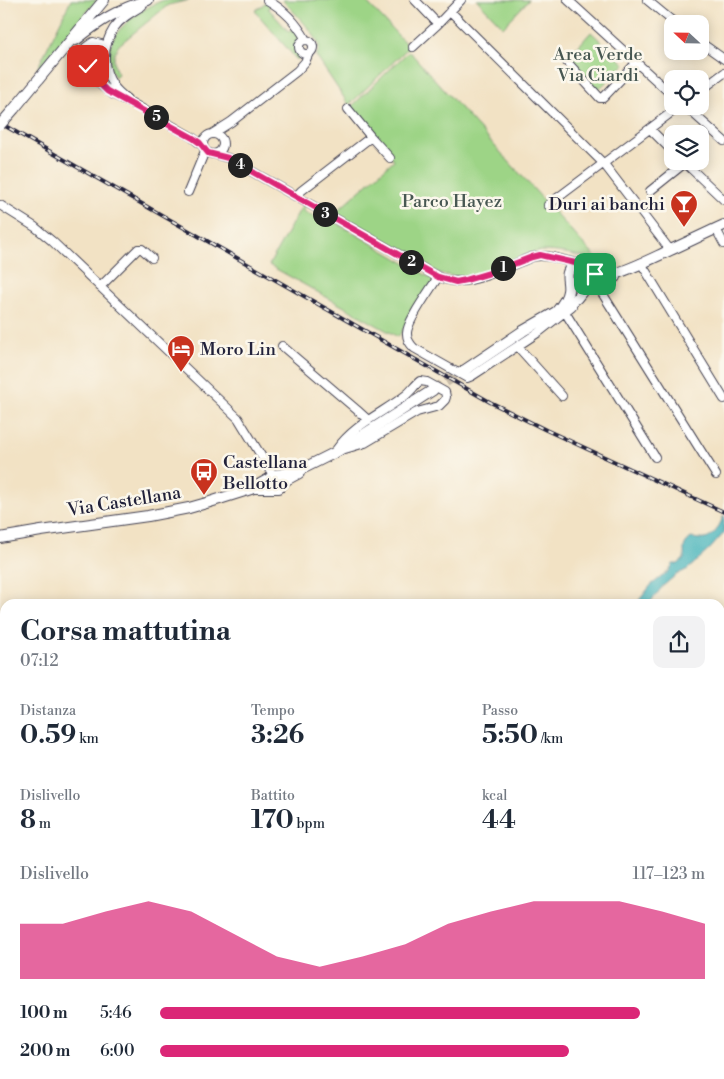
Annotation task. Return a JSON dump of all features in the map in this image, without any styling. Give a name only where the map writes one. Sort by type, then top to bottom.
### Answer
[{"type":"street","points":[[0,125],[104,0]]},
{"type":"street","points":[[60,54],[100,22],[121,10],[148,0]]},
{"type":"street","points":[[132,104],[112,83],[106,70],[105,52],[114,28],[132,11],[153,0]]},
{"type":"street","points":[[188,192],[206,136],[231,122],[297,71],[306,62],[308,55],[313,50],[312,42],[306,40],[290,18],[267,0]]},
{"type":"street","points":[[415,0],[438,24]]},
{"type":"street","points":[[412,47],[461,0]]},
{"type":"street","points":[[568,0],[664,87]]},
{"type":"street","points":[[647,0],[665,15]]},
{"type":"street","points":[[450,11],[604,164],[670,250]]},
{"type":"street","points":[[105,52],[102,46],[94,42],[88,45],[84,51],[88,66],[97,81],[114,96],[193,138],[204,145],[211,154],[228,158],[438,277],[450,281],[461,281],[484,275],[535,256],[543,255],[585,266],[595,274],[608,276],[624,271],[720,227],[724,244]]},
{"type":"street","points":[[709,48],[724,59]]},
{"type":"street","points":[[566,62],[600,98],[603,98],[637,62]]},
{"type":"street","points":[[709,84],[724,73]]},
{"type":"street","points":[[348,109],[390,158]]},
{"type":"street","points":[[548,205],[668,115]]},
{"type":"street","points":[[695,115],[724,141]]},
{"type":"street","points":[[650,129],[664,143]]},
{"type":"street","points":[[212,134],[221,138],[222,148],[228,158]]},
{"type":"street","points":[[296,196],[301,190],[371,137]]},
{"type":"street","points":[[214,154],[218,153],[222,148]]},
{"type":"street","points":[[650,191],[675,170]]},
{"type":"street","points":[[692,170],[724,200]]},
{"type":"street","points":[[0,205],[35,227],[52,241],[238,418],[275,480],[286,480],[299,473],[300,470],[336,452],[433,390]]},
{"type":"street","points":[[100,287],[138,249],[142,249],[152,258]]},
{"type":"street","points":[[555,258],[561,265],[568,280],[576,288],[605,283],[624,271]]},
{"type":"street","points":[[642,263],[724,399]]},
{"type":"street","points":[[438,277],[408,327],[407,337],[412,346],[468,378],[539,332],[577,298],[588,286],[591,274],[585,266],[576,264],[571,267],[568,272],[569,288],[561,312],[523,331],[462,372]]},
{"type":"street","points":[[606,298],[605,292],[613,279]]},
{"type":"street","points":[[588,286],[598,287],[606,298],[716,475]]},
{"type":"street","points":[[561,312],[655,457]]},
{"type":"street","points":[[282,346],[368,420]]},
{"type":"street","points":[[518,347],[562,396]]},
{"type":"street","points":[[420,381],[430,383],[446,394],[445,400],[440,406],[414,414],[366,443],[336,452],[344,440],[356,428],[407,394],[420,381]]},
{"type":"street","name":"Via Castellana","points":[[0,538],[162,514],[210,502],[275,480]]},
{"type":"green space","points":[[71,0],[97,0],[36,71]]},
{"type":"green space","points":[[164,0],[190,0],[168,5],[119,45],[114,55],[114,63],[118,74],[115,77],[109,64],[109,52],[113,40],[120,29],[141,11]]},
{"type":"green space","points":[[282,0],[365,0],[409,47],[349,105],[316,56],[319,48],[315,37]]},
{"type":"green space","points":[[477,0],[529,0],[503,27]]},
{"type":"green space","points":[[266,2],[270,6],[268,8],[289,32],[293,29],[299,36],[297,50],[301,56],[297,60],[255,11]]},
{"type":"green space","name":"Area Verde Via Ciardi","points":[[591,32],[625,64],[598,90],[568,58]]},
{"type":"green space","name":"Parco Hayez","points":[[409,51],[606,269],[599,267],[586,258],[559,252],[543,251],[527,254],[470,276],[450,276],[439,273],[335,213],[394,160],[350,108]]},
{"type":"green space","points":[[303,204],[306,206],[303,211],[317,219],[321,214],[436,281],[398,337],[269,265]]},
{"type":"green space","points":[[580,270],[583,271],[583,281],[576,282],[573,281],[572,274],[573,271]]},
{"type":"water","points":[[724,515],[724,533],[710,549],[688,569],[676,575],[663,586],[653,599],[640,599],[651,585],[669,571],[673,564],[678,564],[684,559],[684,547],[691,538],[709,538],[717,530]]},
{"type":"tunnel","points":[[433,390],[462,372]]},
{"type":"railway","points":[[0,123],[490,402],[546,430],[724,512]]},
{"type":"place","name":"Duri ai banchi","points":[[684,228]]},
{"type":"place","name":"Moro Lin","points":[[181,373]]},
{"type":"place","name":"Castellana Bellotto","points":[[204,496]]},
{"type":"route","points":[[88,66],[97,81],[107,91],[193,138],[208,153],[228,158],[374,242],[445,280],[456,282],[474,279],[540,255],[584,265],[595,274]]}]
